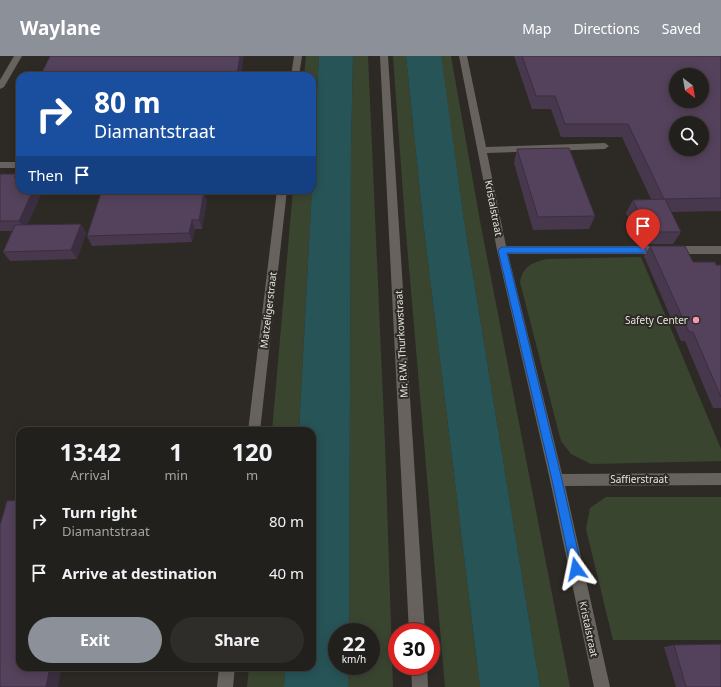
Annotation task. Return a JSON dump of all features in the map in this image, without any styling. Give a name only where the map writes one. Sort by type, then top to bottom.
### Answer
[{"type":"street","points":[[0,87],[18,56]]},
{"type":"street","points":[[296,72],[298,56]]},
{"type":"street","name":"Mr. R.W. Thurkowstraat","points":[[384,56],[416,623]]},
{"type":"street","name":"Kristalstraat","points":[[463,56],[502,250],[557,480],[602,687]]},
{"type":"street","points":[[482,150],[605,146]]},
{"type":"street","points":[[0,165],[16,165]]},
{"type":"street","name":"Matzeligerstraat","points":[[254,427],[282,194]]},
{"type":"street","points":[[502,250],[721,250]]},
{"type":"street","name":"Saffierstraat","points":[[557,480],[721,479]]},
{"type":"street","points":[[224,687],[226,671]]},
{"type":"street","points":[[419,675],[420,687]]},
{"type":"green space","points":[[306,56],[319,56],[316,112],[316,72],[304,72]]},
{"type":"green space","points":[[353,56],[368,56],[385,444],[391,623],[388,623],[388,675],[393,675],[393,687],[348,687],[348,675],[380,675],[380,623],[349,623],[351,147]]},
{"type":"green space","points":[[393,56],[406,56],[423,221],[480,687],[445,687],[405,221]]},
{"type":"green space","points":[[440,56],[451,56],[480,221],[570,687],[540,687],[464,220]]},
{"type":"green space","points":[[293,194],[312,194],[299,427],[272,427]]},
{"type":"green space","points":[[641,257],[721,449],[721,461],[591,464],[571,454],[561,441],[520,282],[523,272],[536,262],[546,259]]},
{"type":"green space","points":[[606,497],[721,497],[721,640],[613,640],[586,529],[590,508]]},
{"type":"green space","points":[[249,671],[285,671],[284,687],[247,687]]},
{"type":"water","points":[[319,56],[353,56],[351,147],[349,623],[328,623],[328,675],[348,675],[348,687],[284,687],[285,671],[316,671],[316,427],[299,427],[312,194],[316,194],[316,112]]},
{"type":"water","points":[[406,56],[441,56],[464,220],[540,687],[480,687],[423,221]]},
{"type":"building","points":[[50,56],[240,56],[238,72],[42,72]]},
{"type":"building","points":[[522,56],[721,56],[721,198],[664,199],[628,124],[565,124],[555,96],[536,96]]},
{"type":"building","points":[[569,148],[595,216],[538,217],[517,149]]},
{"type":"building","points":[[0,174],[16,174],[14,178],[16,178],[16,194],[31,194],[19,221],[0,221]]},
{"type":"building","points":[[101,194],[204,194],[199,220],[192,220],[189,233],[87,236]]},
{"type":"building","points":[[665,199],[681,232],[647,232],[633,200]]},
{"type":"building","points":[[81,224],[71,250],[3,252],[15,225]]},
{"type":"building","points":[[650,246],[685,246],[693,262],[715,262],[716,265],[721,265],[721,397],[693,332],[689,332]]},
{"type":"building","points":[[16,500],[16,671],[49,671],[46,687],[0,687],[0,525],[7,501]]},
{"type":"building","points":[[721,644],[721,687],[686,687],[674,645]]},
{"type":"place","name":"Safety Center","points":[[696,320]]},
{"type":"route","points":[[576,569],[557,480],[502,250],[643,250]]}]
